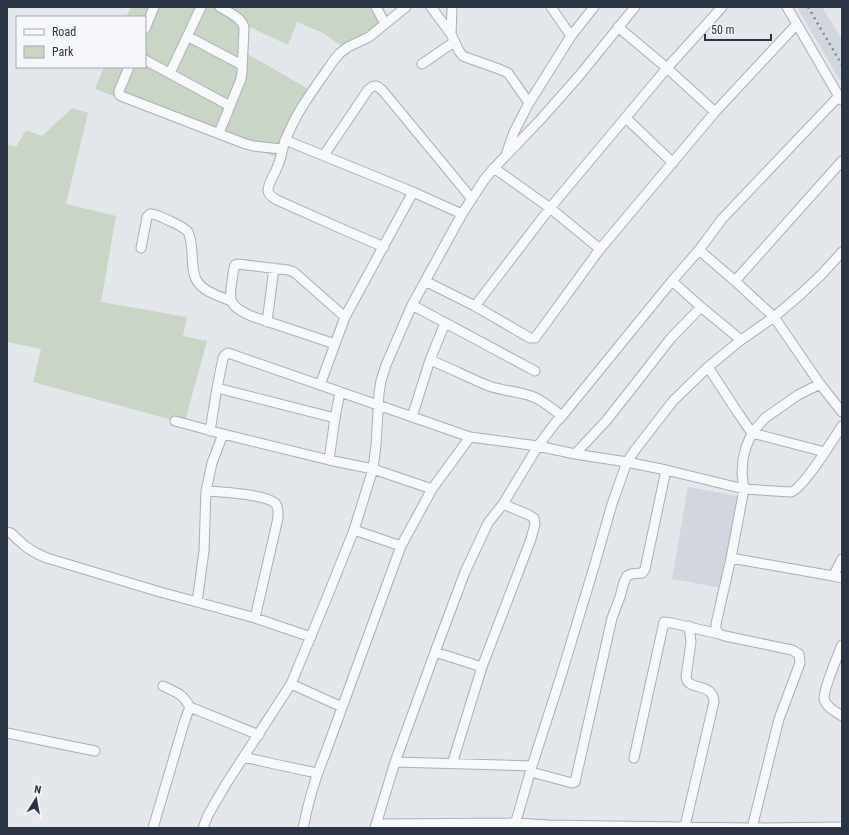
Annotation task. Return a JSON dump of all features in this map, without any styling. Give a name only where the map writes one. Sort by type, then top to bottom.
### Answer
[{"type":"street","points":[[146,27],[154,7]]},
{"type":"street","points":[[170,73],[201,7]]},
{"type":"street","points":[[219,133],[241,79],[244,28],[243,23],[220,7]]},
{"type":"street","points":[[376,7],[385,24]]},
{"type":"street","points":[[384,247],[277,200],[271,196],[268,191],[292,124],[340,53],[348,47],[369,37],[406,7]]},
{"type":"street","points":[[431,7],[453,38],[463,56],[508,73],[529,103]]},
{"type":"street","points":[[452,7],[453,38]]},
{"type":"street","points":[[552,7],[571,36]]},
{"type":"street","points":[[506,155],[514,132],[529,103],[571,36],[594,7]]},
{"type":"street","points":[[203,828],[213,806],[291,684],[354,530],[373,469],[381,381],[386,365],[412,305],[462,214],[484,180],[565,92],[635,7]]},
{"type":"street","points":[[475,306],[550,208],[667,68],[722,7]]},
{"type":"street","points":[[787,7],[841,98],[722,219],[699,250],[556,422],[538,446],[503,504],[488,523],[465,572],[435,652],[396,762],[376,826],[548,825],[752,828],[842,827]]},
{"type":"street","points":[[425,281],[475,306],[523,335],[530,338],[535,338],[600,249],[715,112],[797,24]]},
{"type":"street","points":[[618,27],[667,68],[715,112]]},
{"type":"street","points":[[188,36],[242,65]]},
{"type":"street","points":[[422,64],[453,38]]},
{"type":"street","points":[[146,61],[230,106]]},
{"type":"street","points":[[129,68],[119,91],[121,96],[254,146],[282,149]]},
{"type":"street","points":[[324,156],[368,90],[371,87],[379,87],[472,199]]},
{"type":"street","points":[[626,118],[673,163]]},
{"type":"street","points":[[285,140],[413,192],[462,214]]},
{"type":"street","points":[[735,281],[842,161]]},
{"type":"street","points":[[494,168],[550,208],[600,249]]},
{"type":"street","points":[[320,385],[344,317],[413,192]]},
{"type":"street","points":[[141,248],[147,217],[150,214],[184,228],[188,232],[190,238],[193,273],[196,280],[200,286],[207,291],[231,301]]},
{"type":"street","points":[[699,250],[774,317],[820,384],[842,412]]},
{"type":"street","points":[[515,825],[612,504],[627,462],[673,401],[708,367],[741,340],[774,317],[801,294],[842,252]]},
{"type":"street","points":[[335,344],[267,322],[236,308],[231,301],[230,288],[235,265],[238,264],[274,268],[294,272],[344,317]]},
{"type":"street","points":[[267,322],[274,268]]},
{"type":"street","points":[[672,281],[741,340]]},
{"type":"street","points":[[412,305],[535,371]]},
{"type":"street","points":[[575,454],[606,421],[671,338],[701,307]]},
{"type":"street","points":[[412,417],[430,360],[445,323]]},
{"type":"street","points":[[210,431],[217,388],[224,358],[228,353],[470,437],[538,446],[575,454],[627,462],[744,489],[795,491],[825,452],[842,426]]},
{"type":"street","points":[[430,360],[489,386],[532,396],[544,402],[562,416]]},
{"type":"street","points":[[708,367],[752,433],[825,452]]},
{"type":"street","points":[[719,634],[716,629],[716,624],[731,558],[744,489],[742,474],[743,459],[746,447],[752,433],[765,418],[798,395],[820,384]]},
{"type":"street","points":[[217,388],[334,418]]},
{"type":"street","points":[[329,460],[334,418],[340,392]]},
{"type":"street","points":[[175,421],[329,460],[373,469],[432,489]]},
{"type":"street","points":[[197,602],[205,538],[206,491],[212,463],[223,434]]},
{"type":"street","points":[[303,828],[317,773],[401,546],[432,489],[470,437]]},
{"type":"street","points":[[396,762],[531,769],[572,783],[575,782],[612,618],[627,576],[630,574],[642,573],[645,569],[666,470]]},
{"type":"street","points":[[206,491],[248,495],[270,500],[276,504],[278,518],[255,618]]},
{"type":"street","points":[[452,764],[482,667],[531,539],[535,524],[534,518],[529,514],[503,504]]},
{"type":"street","points":[[354,530],[401,546]]},
{"type":"street","points":[[7,532],[11,533],[30,550],[37,554],[160,592],[255,618],[311,637]]},
{"type":"street","points":[[731,558],[838,577],[842,559]]},
{"type":"street","points":[[634,758],[664,622],[672,622],[725,636],[792,650],[799,654],[800,663],[779,719],[752,828]]},
{"type":"street","points":[[685,826],[714,702],[713,694],[709,690],[690,684],[687,680],[691,642],[689,626]]},
{"type":"street","points":[[842,645],[825,690],[824,698],[831,709],[842,716]]},
{"type":"street","points":[[435,652],[482,667]]},
{"type":"street","points":[[291,684],[342,707]]},
{"type":"street","points":[[163,686],[185,698],[190,707],[259,735]]},
{"type":"street","points":[[153,828],[190,707]]},
{"type":"street","points":[[7,733],[95,751]]},
{"type":"street","points":[[244,757],[317,773]]},
{"type":"shaded area","points":[[797,7],[822,7],[842,39],[842,84]]},
{"type":"shaded area","points":[[688,487],[738,496],[722,588],[672,579]]},
{"type":"green space","points":[[131,7],[383,7],[389,19],[342,46],[323,33],[297,22],[288,45],[250,27],[241,50],[313,92],[276,157],[95,89],[104,68],[146,68],[146,16],[126,16]]},
{"type":"green space","points":[[72,108],[88,113],[66,204],[116,216],[101,302],[187,317],[183,336],[207,341],[183,428],[169,419],[33,382],[41,349],[7,342],[7,144],[16,147],[26,130],[42,136]]},
{"type":"railway","points":[[808,7],[842,65]]}]
